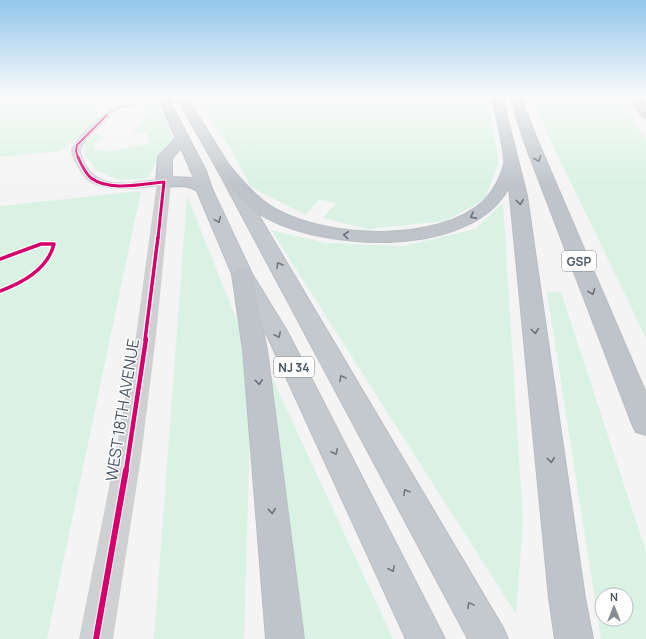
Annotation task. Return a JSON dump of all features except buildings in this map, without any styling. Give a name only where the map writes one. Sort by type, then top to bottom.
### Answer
[{"type":"highway","name":"NJ 34","points":[[181,126],[183,139],[199,171],[204,189],[242,274],[276,331],[426,639]]},
{"type":"highway","name":"NJ 34","points":[[196,126],[223,167],[489,639]]},
{"type":"highway","points":[[503,126],[519,196],[567,598],[574,639]]},
{"type":"highway","name":"GSP","points":[[526,126],[646,424]]},
{"type":"highway","points":[[183,139],[165,157],[165,174],[199,184],[204,189]]},
{"type":"highway","points":[[223,167],[264,209],[283,220],[311,229],[335,234],[379,237],[420,233],[445,228],[463,222],[479,213],[491,203],[502,188],[511,164]]},
{"type":"highway","points":[[242,274],[255,350],[284,639]]},
{"type":"street","points":[[97,126],[83,137],[76,149],[77,155],[90,177],[96,181],[113,185],[165,174]]},
{"type":"street","name":"WEST 18TH AVENUE","points":[[96,639],[129,449],[146,336],[165,174]]},
{"type":"green space","points":[[0,126],[93,126],[61,151],[0,157]]},
{"type":"green space","points":[[140,126],[168,126],[176,142],[163,150],[148,178],[118,180],[96,170],[84,154],[85,142],[96,133],[107,138],[94,143],[96,150],[111,151],[148,144],[149,137],[146,132],[132,135]]},
{"type":"green space","points":[[215,126],[492,126],[499,163],[484,200],[445,221],[368,229],[322,218],[337,203],[319,200],[305,215],[251,187],[232,151]]},
{"type":"green space","points":[[544,126],[637,126],[646,141],[646,338]]},
{"type":"green space","points":[[141,191],[47,639],[0,639],[0,206]]},
{"type":"green space","points":[[187,196],[252,358],[244,639],[154,639]]},
{"type":"green space","points":[[503,203],[523,521],[516,614],[271,230],[325,243],[404,246],[475,229]]},
{"type":"green space","points":[[547,292],[561,292],[646,552],[646,639],[601,639],[599,627],[634,627],[634,587],[594,587],[594,594]]},
{"type":"green space","points":[[269,371],[393,639],[298,639]]},
{"type":"cycle path","points":[[95,126],[84,136],[77,145],[76,149],[76,153],[82,166],[91,178],[98,182],[116,186],[164,182],[146,336],[128,457],[96,639]]},
{"type":"cycle path","points":[[0,259],[41,244],[54,244],[53,250],[45,262],[33,274],[15,286],[0,291]]}]
